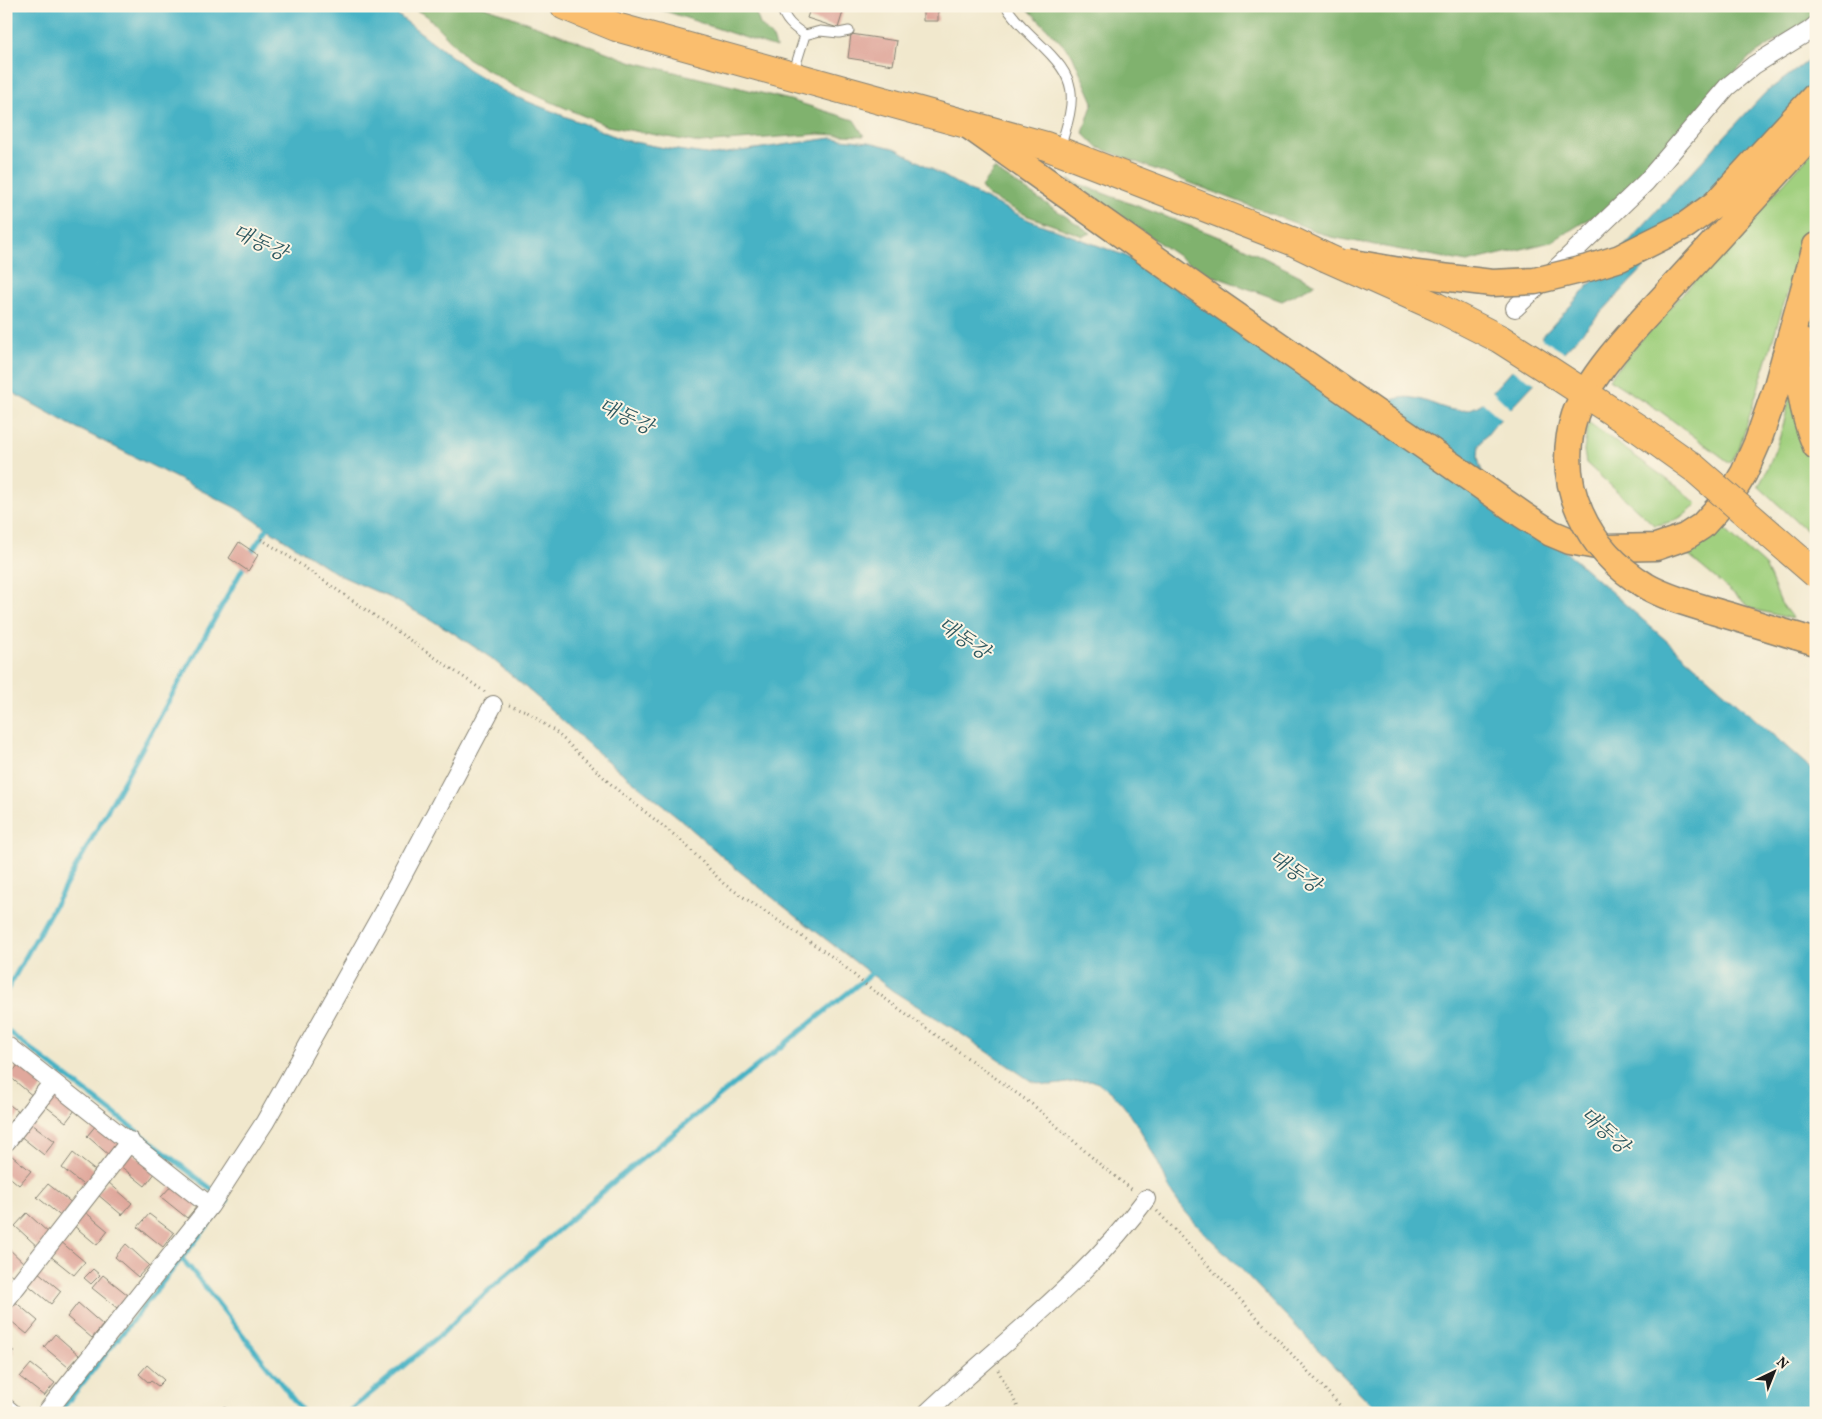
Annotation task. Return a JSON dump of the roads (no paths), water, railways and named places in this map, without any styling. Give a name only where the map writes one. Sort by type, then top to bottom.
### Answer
[{"type":"highway","points":[[564,6],[616,27],[1052,149],[1292,241],[1437,307],[1500,339],[1642,431],[1694,468],[1816,574]]},
{"type":"main road","points":[[1325,257],[1417,274],[1492,282],[1535,280],[1588,268],[1620,258],[1686,225],[1708,209],[1816,95]]},
{"type":"main road","points":[[968,126],[1523,515],[1551,533],[1570,541],[1607,548],[1656,547],[1685,537],[1702,526],[1732,493],[1744,474],[1758,441],[1777,386],[1816,246]]},
{"type":"main road","points":[[1816,131],[1646,317],[1602,369],[1587,390],[1576,415],[1570,442],[1568,465],[1579,510],[1587,529],[1609,558],[1627,573],[1648,586],[1681,601],[1816,642]]},
{"type":"main road","points":[[1801,298],[1798,357],[1800,384],[1816,446]]},
{"type":"street","points":[[1516,308],[1646,182],[1727,87],[1754,65],[1816,25]]},
{"type":"street","points":[[46,1413],[210,1206],[265,1122],[383,912],[490,701]]},
{"type":"street","points":[[6,1045],[210,1206]]},
{"type":"street","points":[[6,1142],[53,1082]]},
{"type":"street","points":[[6,1300],[130,1141]]},
{"type":"street","points":[[927,1413],[1046,1308],[1086,1269],[1127,1224],[1146,1199]]},
{"type":"street","points":[[6,1408],[12,1413]]},
{"type":"lane","points":[[781,6],[790,25],[805,35],[820,31],[839,33],[848,31]]},
{"type":"lane","points":[[1006,6],[1022,26],[1054,57],[1068,79],[1072,90],[1071,108],[1052,149]]},
{"type":"lane","points":[[804,80],[805,35]]},
{"type":"water","name":"대동강","points":[[6,6],[386,6],[468,69],[509,94],[624,140],[713,155],[832,138],[869,142],[897,149],[968,190],[1029,220],[1126,256],[1220,317],[1361,414],[1393,399],[1406,397],[1455,410],[1472,408],[1481,404],[1765,93],[1816,55],[1816,85],[1495,425],[1479,445],[1478,457],[1496,505],[1565,551],[1816,773],[1816,1413],[1380,1413],[1180,1206],[1136,1122],[1119,1100],[1109,1091],[1093,1081],[1046,1085],[1031,1081],[893,991],[734,867],[678,817],[601,756],[491,658],[449,630],[393,599],[339,575],[236,508],[69,424],[6,389]]},
{"type":"waterway","points":[[252,551],[267,529]]},
{"type":"waterway","points":[[6,992],[243,568]]},
{"type":"waterway","points":[[347,1413],[444,1332],[465,1311],[617,1179],[871,974]]},
{"type":"waterway","points":[[6,1030],[227,1201],[59,1413]]},
{"type":"waterway","points":[[182,1259],[304,1413]]}]
